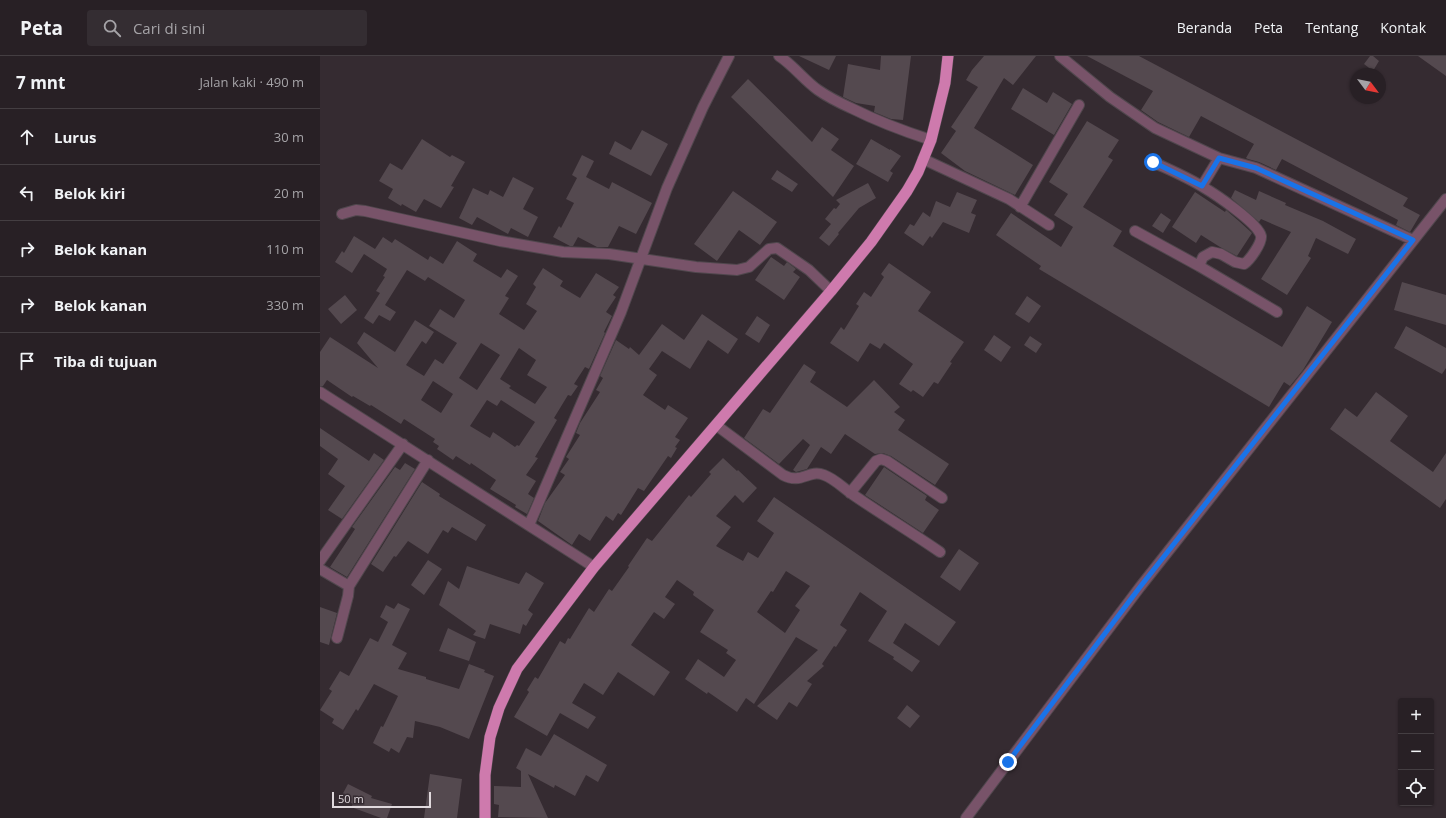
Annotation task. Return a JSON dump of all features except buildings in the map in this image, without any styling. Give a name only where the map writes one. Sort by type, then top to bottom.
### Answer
[{"type":"highway","points":[[485,818],[485,775],[490,737],[499,708],[517,669],[594,566],[831,291],[871,242],[907,191],[918,172],[931,140],[945,83],[948,56]]},
{"type":"street","points":[[529,525],[621,312],[667,188],[703,107],[729,56]]},
{"type":"street","points":[[779,56],[787,61],[806,81],[836,101],[896,128],[931,140]]},
{"type":"street","points":[[1060,56],[1110,97],[1155,128],[1219,158],[1256,168],[1413,240]]},
{"type":"street","points":[[1020,207],[1079,105]]},
{"type":"street","points":[[1202,186],[1219,158]]},
{"type":"street","points":[[923,159],[1009,199],[1049,225]]},
{"type":"street","points":[[1153,162],[1202,186],[1243,216],[1259,231],[1261,238],[1252,257],[1244,264],[1235,262],[1221,254],[1212,252],[1203,257],[1199,266]]},
{"type":"street","points":[[966,818],[1140,587],[1446,199]]},
{"type":"street","points":[[342,214],[356,210],[365,211],[508,242],[563,252],[609,254],[737,270],[749,267],[769,249],[777,248],[809,270],[831,291]]},
{"type":"street","points":[[1135,231],[1199,266],[1277,312]]},
{"type":"street","points":[[320,392],[594,566]]},
{"type":"street","points":[[716,425],[783,476],[794,479],[800,479],[811,474],[828,477],[940,552]]},
{"type":"street","points":[[320,561],[403,444]]},
{"type":"street","points":[[850,493],[876,461],[881,459],[887,461],[942,498]]},
{"type":"street","points":[[337,638],[348,596],[349,586],[428,460]]},
{"type":"street","points":[[320,569],[349,586]]},
{"type":"route","points":[[1008,762],[1140,587],[1413,240],[1256,168],[1219,158],[1202,186],[1153,162]]}]
